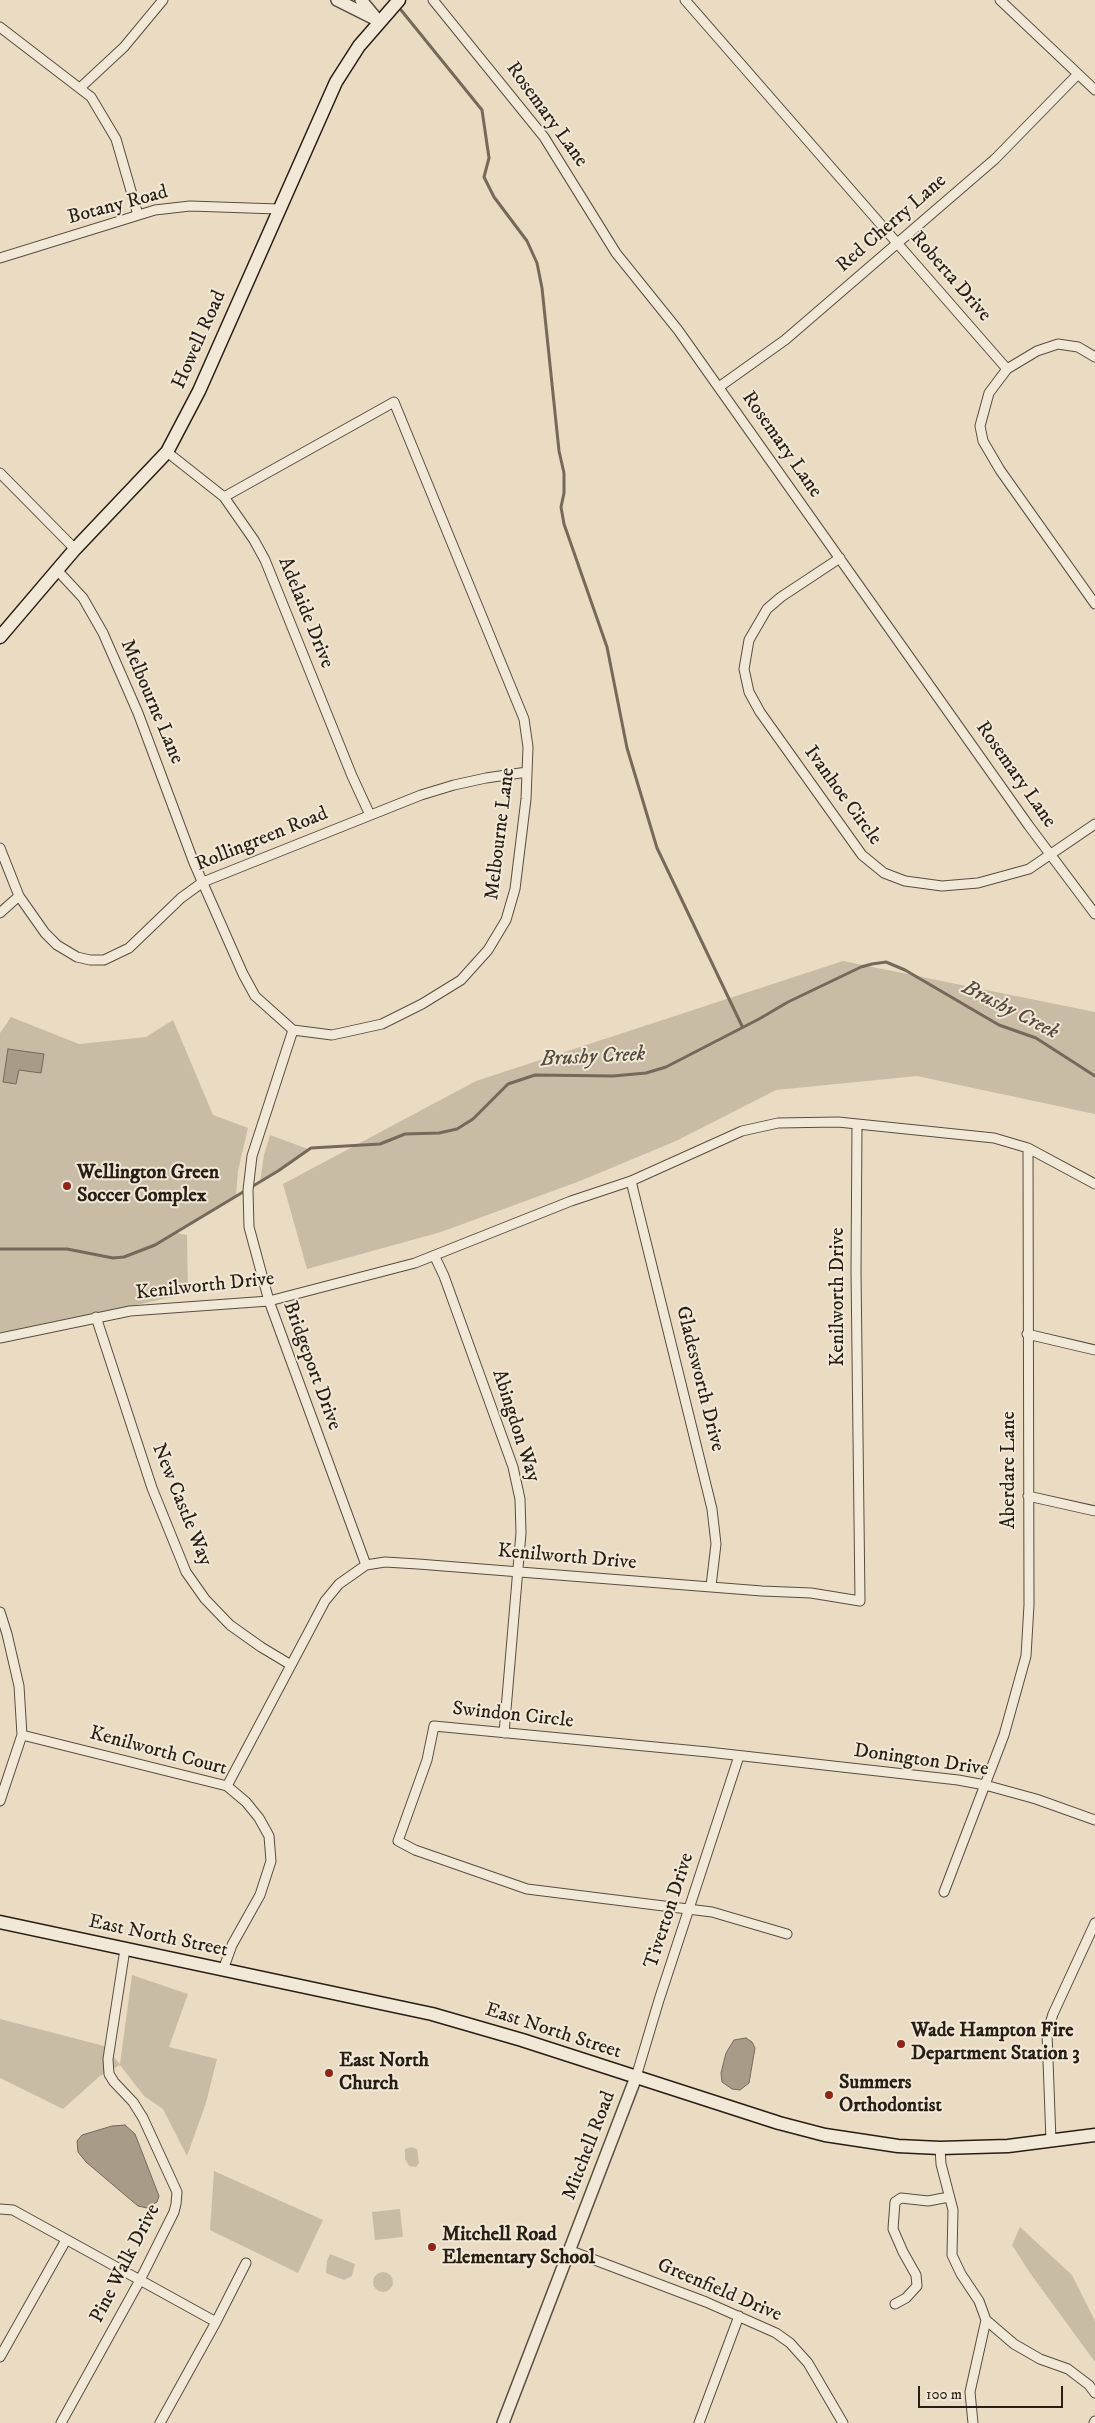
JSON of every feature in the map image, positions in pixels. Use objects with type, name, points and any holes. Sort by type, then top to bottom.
[{"type":"main road","name":"Howell Road","points":[[0,637],[75,549],[168,452],[199,391],[278,209],[336,82],[359,46],[399,0]]},
{"type":"main road","name":"East North Street","points":[[0,1922],[432,2014],[779,2123],[825,2135],[898,2146],[940,2148],[1008,2146],[1095,2135]]},
{"type":"street","points":[[81,87],[124,47],[163,0]]},
{"type":"street","points":[[337,0],[379,21]]},
{"type":"street","points":[[361,0],[379,21]]},
{"type":"street","name":"Rosemary Lane","points":[[433,0],[544,137],[616,253],[678,330],[1050,855],[1095,914]]},
{"type":"street","name":"Roberta Drive","points":[[685,0],[1007,369]]},
{"type":"street","points":[[1000,0],[1095,90]]},
{"type":"street","points":[[0,27],[92,97],[116,138],[138,215]]},
{"type":"street","name":"Red Cherry Lane","points":[[719,387],[785,340],[896,242],[995,159],[1078,74]]},
{"type":"street","name":"Botany Road","points":[[0,258],[156,210],[190,206],[278,209]]},
{"type":"street","points":[[1095,357],[1078,346],[1058,344],[1037,351],[1007,369],[989,393],[982,410],[980,426],[983,441],[1000,470],[1095,604]]},
{"type":"street","name":"Melbourne Lane","points":[[58,570],[83,598],[102,634],[138,713],[194,864],[249,986],[260,1002],[293,1030],[332,1035],[382,1024],[444,992],[475,965],[499,933],[512,904],[523,828],[528,741],[524,719],[394,402],[224,497]]},
{"type":"street","name":"Adelaide Drive","points":[[168,452],[224,497],[249,532],[264,560],[352,776],[370,815]]},
{"type":"street","points":[[0,473],[75,549]]},
{"type":"street","name":"Ivanhoe Circle","points":[[840,558],[774,603],[758,620],[746,647],[744,669],[749,692],[760,712],[862,856],[884,873],[919,884],[963,884],[1029,869],[1095,824]]},
{"type":"street","name":"Rollingreen Road","points":[[0,848],[19,896],[33,918],[57,945],[76,957],[97,960],[116,956],[129,948],[181,898],[203,882],[370,815],[454,784],[527,772]]},
{"type":"street","points":[[0,913],[19,896]]},
{"type":"street","name":"Bridgeport Drive","points":[[293,1030],[256,1140],[250,1168],[247,1206],[252,1243],[269,1300],[366,1565]]},
{"type":"street","name":"Kenilworth Drive","points":[[0,1338],[130,1311],[269,1300],[435,1257],[470,1240],[552,1208],[631,1181],[733,1135],[756,1127],[778,1123],[812,1121],[857,1124],[856,1300],[860,1601],[811,1592],[385,1562],[366,1565],[339,1584],[330,1594],[227,1786]]},
{"type":"street","points":[[857,1124],[980,1135],[1028,1148],[1095,1184]]},
{"type":"street","name":"Aberdare Lane","points":[[944,1892],[1011,1714],[1026,1656],[1029,1606],[1028,1148]]},
{"type":"street","name":"Gladesworth Drive","points":[[631,1181],[712,1509],[716,1544],[711,1586]]},
{"type":"street","name":"Abingdon Way","points":[[435,1257],[447,1285],[516,1476],[521,1514],[504,1733]]},
{"type":"street","name":"New Castle Way","points":[[96,1318],[152,1488],[186,1572],[205,1599],[230,1624],[261,1648],[291,1665]]},
{"type":"street","points":[[1027,1334],[1095,1350]]},
{"type":"street","points":[[1028,1496],[1095,1511]]},
{"type":"street","points":[[0,1612],[17,1677],[22,1735],[0,1801]]},
{"type":"street","name":"Swindon Circle","points":[[690,1909],[527,1889],[415,1850],[398,1841],[427,1760],[434,1726],[739,1756]]},
{"type":"street","name":"Kenilworth Court","points":[[22,1735],[227,1786],[246,1802],[259,1818],[268,1836],[272,1853],[268,1875],[260,1895],[232,1945],[223,1970]]},
{"type":"street","name":"Donington Drive","points":[[739,1756],[985,1785],[1036,1799],[1095,1820]]},
{"type":"street","name":"Tiverton Drive","points":[[636,2078],[739,1756]]},
{"type":"street","points":[[690,1909],[712,1912],[787,1934]]},
{"type":"street","points":[[1051,2141],[1047,2033],[1053,2014],[1095,1923]]},
{"type":"street","name":"Pine Walk Drive","points":[[61,2423],[139,2282],[174,2212],[177,2192],[143,2118],[133,2102],[109,2074],[108,2059],[125,1949]]},
{"type":"street","name":"Mitchell Road","points":[[503,2423],[636,2078]]},
{"type":"street","points":[[940,2148],[941,2164],[954,2223],[952,2255],[960,2274],[979,2301],[986,2320],[1014,2344],[1040,2358],[1068,2369],[1089,2385],[1095,2393]]},
{"type":"street","points":[[895,2304],[906,2298],[918,2286],[916,2275],[893,2229],[895,2202],[901,2198],[928,2201],[949,2197]]},
{"type":"street","points":[[0,2209],[13,2210],[139,2282],[216,2322]]},
{"type":"street","points":[[0,2357],[66,2240]]},
{"type":"street","name":"Greenfield Drive","points":[[570,2250],[764,2326],[790,2343],[808,2363],[844,2423]]},
{"type":"street","points":[[160,2423],[216,2322],[246,2263]]},
{"type":"street","points":[[699,2423],[739,2316]]},
{"type":"street","points":[[973,2423],[970,2392],[986,2320]]},
{"type":"shaded area","points":[[843,961],[1095,1012],[1095,1114],[917,1076],[776,1090],[676,1141],[580,1181],[441,1232],[307,1269],[283,1184],[476,1081]]},
{"type":"shaded area","points":[[11,1017],[79,1044],[146,1037],[173,1020],[213,1115],[248,1128],[238,1171],[236,1195],[176,1233],[187,1235],[188,1293],[0,1337],[0,1033]]},
{"type":"shaded area","points":[[8,1049],[44,1054],[41,1073],[19,1070],[16,1084],[3,1082]]},
{"type":"shaded area","points":[[270,1135],[308,1149],[260,1182],[264,1155]]},
{"type":"shaded area","points":[[132,1975],[188,1994],[169,2047],[217,2059],[206,2103],[187,2156],[163,2109],[144,2096],[120,2065],[100,2076],[63,2109],[0,2078],[0,2019],[104,2046],[120,2064]]},
{"type":"shaded area","points":[[746,2038],[752,2042],[755,2048],[749,2083],[740,2090],[732,2089],[722,2082],[721,2073],[726,2053],[734,2040]]},
{"type":"shaded area","points":[[125,2125],[135,2134],[159,2196],[157,2202],[147,2208],[138,2206],[86,2162],[78,2152],[77,2141],[82,2135],[112,2126]]},
{"type":"shaded area","points":[[411,2147],[417,2149],[419,2163],[416,2167],[409,2166],[405,2159],[405,2149]]},
{"type":"shaded area","points":[[214,2171],[323,2220],[298,2273],[210,2230]]},
{"type":"shaded area","points":[[400,2209],[403,2237],[375,2240],[372,2212]]},
{"type":"shaded area","points":[[1020,2227],[1072,2275],[1095,2321],[1095,2362],[1030,2273],[1012,2245]]},
{"type":"shaded area","points":[[330,2254],[355,2264],[352,2276],[344,2280],[326,2273]]},
{"type":"shaded area","points":[[383,2272],[390,2275],[393,2282],[390,2289],[383,2292],[376,2289],[373,2282],[376,2275]]},
{"type":"waterway","points":[[401,10],[482,110],[489,158],[484,177],[494,197],[527,241],[537,263],[542,288],[559,451],[564,473],[564,493],[561,507],[564,524],[607,647],[627,748],[657,848],[742,1026]]},
{"type":"waterway","name":"Brushy Creek","points":[[0,1249],[67,1249],[113,1258],[124,1257],[155,1245],[278,1171],[311,1148],[380,1144],[405,1134],[439,1133],[457,1129],[473,1119],[508,1084],[535,1075],[613,1076],[646,1073],[666,1067],[788,1002],[861,967],[872,964],[886,962],[905,970],[999,1025],[1036,1038],[1095,1076]]},
{"type":"place","name":"Wellington Green Soccer Complex","points":[[67,1186]]},
{"type":"place","name":"Wade Hampton Fire Department Station 3","points":[[901,2044]]},
{"type":"place","name":"East North Church","points":[[329,2073]]},
{"type":"place","name":"Summers Orthodontist","points":[[829,2095]]},
{"type":"place","name":"Mitchell Road Elementary School","points":[[432,2247]]}]
